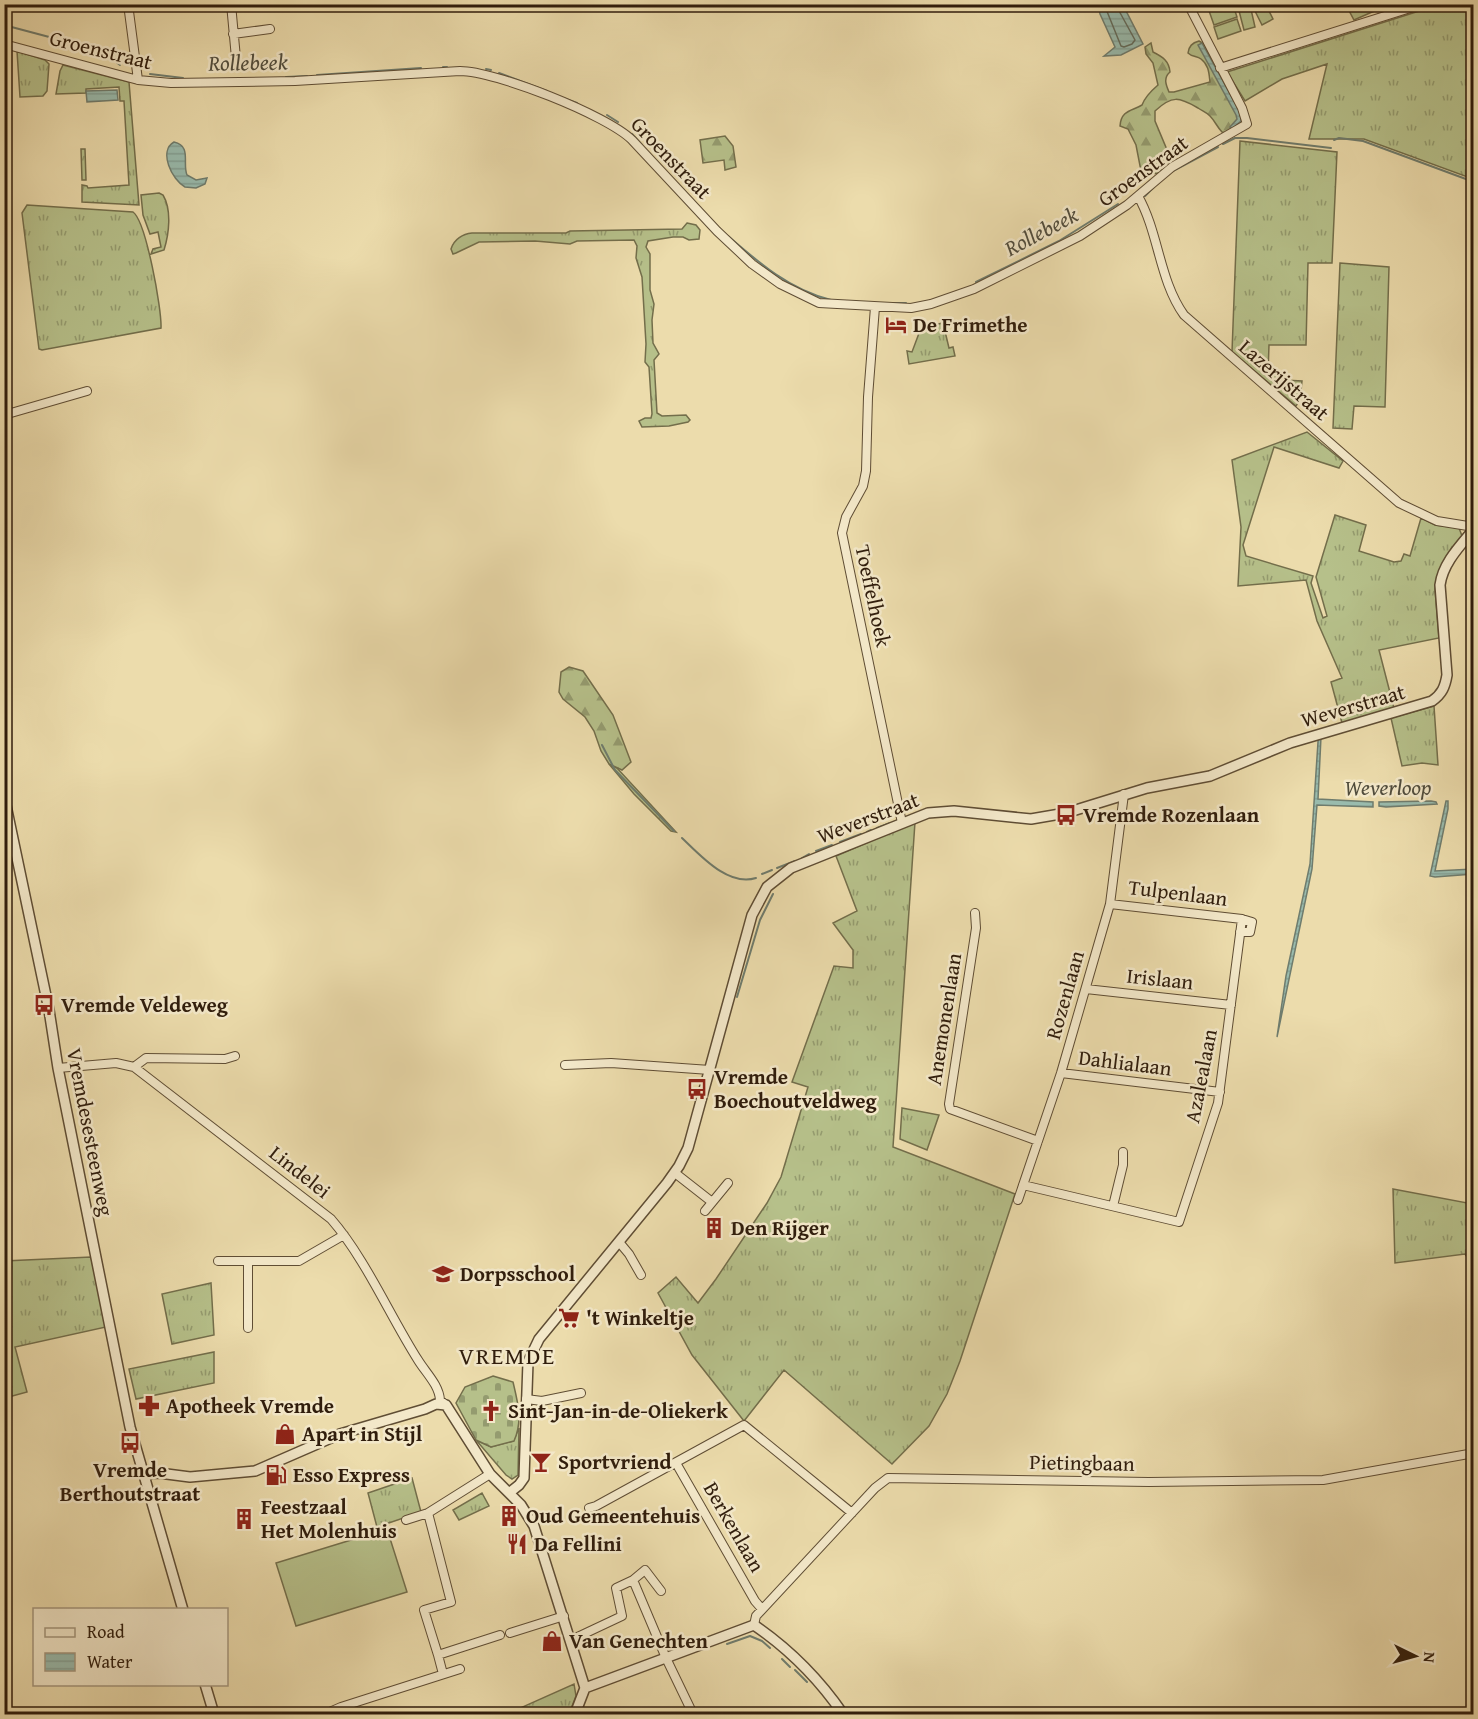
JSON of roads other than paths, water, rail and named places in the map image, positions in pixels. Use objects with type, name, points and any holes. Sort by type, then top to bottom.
[{"type":"street","points":[[128,4],[138,80]]},
{"type":"street","points":[[231,4],[236,58]]},
{"type":"street","points":[[1188,4],[1220,68],[1423,4]]},
{"type":"street","points":[[233,34],[270,29]]},
{"type":"street","name":"Groenstraat","points":[[4,44],[138,80],[171,83],[226,84],[460,71],[486,74],[599,117],[618,128],[717,231],[752,264],[780,284],[819,303],[911,308],[974,289],[1080,236],[1138,196],[1172,167],[1247,124],[1242,108],[1220,68]]},
{"type":"street","name":"Lazerijstraat","points":[[1138,196],[1151,226],[1173,297],[1184,315],[1399,503],[1437,521],[1473,528]]},
{"type":"street","name":"Toeffelhoek","points":[[875,307],[868,398],[866,471],[863,486],[846,517],[842,532],[902,823]]},
{"type":"street","points":[[4,415],[87,391]]},
{"type":"street","name":"Weverstraat","points":[[526,1400],[528,1362],[538,1339],[675,1173],[688,1148],[752,915],[768,887],[791,868],[928,813],[942,811],[1031,819],[1066,813],[1124,794],[1210,776],[1290,743],[1425,704],[1439,696],[1445,688],[1447,675],[1440,585],[1442,574],[1473,528]]},
{"type":"street","name":"Rozenlaan","points":[[1018,1200],[1061,1073],[1110,904],[1124,794]]},
{"type":"street","name":"Vremdesesteenweg","points":[[4,796],[49,1010],[58,1068],[130,1427],[182,1608]]},
{"type":"street","name":"Tulpenlaan","points":[[1110,904],[1242,919]]},
{"type":"street","name":"Anemonenlaan","points":[[975,913],[976,928],[949,1104],[953,1111],[1038,1141]]},
{"type":"street","name":"Azalealaan","points":[[1113,1206],[1179,1222],[1218,1103],[1240,932],[1250,932],[1252,922],[1242,919]]},
{"type":"street","name":"Irislaan","points":[[1086,989],[1231,1005]]},
{"type":"street","points":[[58,1068],[116,1063],[134,1067],[146,1058],[225,1059],[235,1056]]},
{"type":"street","points":[[565,1065],[611,1063],[710,1070]]},
{"type":"street","name":"Lindelei","points":[[134,1067],[331,1219],[344,1235],[418,1361],[440,1392],[440,1400],[446,1405]]},
{"type":"street","name":"Dahlialaan","points":[[1061,1073],[1220,1092]]},
{"type":"street","points":[[1023,1185],[1113,1206],[1123,1165],[1123,1152]]},
{"type":"street","points":[[675,1173],[712,1202]]},
{"type":"street","points":[[705,1211],[728,1183]]},
{"type":"street","points":[[218,1261],[299,1261],[344,1235]]},
{"type":"street","points":[[619,1242],[641,1275]]},
{"type":"street","points":[[248,1261],[248,1328]]},
{"type":"street","points":[[509,1493],[524,1478],[526,1400],[542,1401],[581,1393]]},
{"type":"street","points":[[142,1474],[159,1473],[190,1477],[252,1471],[340,1434],[436,1404],[446,1405],[490,1474],[521,1504],[534,1526],[585,1688],[575,1714]]},
{"type":"street","points":[[589,1508],[744,1425],[852,1513]]},
{"type":"street","name":"Pietingbaan","points":[[754,1625],[756,1616],[762,1609],[875,1488],[888,1478],[1149,1482],[1323,1480],[1473,1453]]},
{"type":"street","name":"Berkenlaan","points":[[676,1462],[755,1601],[762,1609]]},
{"type":"street","points":[[406,1520],[428,1513],[490,1474]]},
{"type":"street","points":[[428,1513],[451,1602],[424,1610],[443,1674]]},
{"type":"street","points":[[571,1640],[622,1616],[616,1588],[633,1580],[645,1570],[661,1591]]},
{"type":"street","points":[[633,1580],[693,1714]]},
{"type":"street","points":[[510,1632],[564,1616]]},
{"type":"street","points":[[585,1688],[754,1625],[782,1647],[819,1682],[843,1714]]},
{"type":"street","points":[[438,1655],[500,1635]]},
{"type":"street","points":[[325,1714],[460,1670]]},
{"type":"street","points":[[206,1686],[214,1714]]},
{"type":"water","points":[[1098,4],[1123,5],[1143,44],[1121,55],[1104,56],[1115,47],[1100,14]]},
{"type":"water","points":[[1202,43],[1240,112],[1241,121],[1231,130],[1230,127],[1237,119],[1236,115],[1198,45]]},
{"type":"water","points":[[117,90],[118,100],[87,102],[86,91]]},
{"type":"water","points":[[174,142],[180,144],[185,151],[187,175],[196,180],[207,178],[205,184],[196,188],[185,187],[176,178],[167,158],[169,146]]},
{"type":"water","points":[[1321,737],[1318,799],[1373,802],[1373,807],[1317,805],[1312,869],[1277,1037],[1286,976],[1310,864],[1318,738]]},
{"type":"water","points":[[1431,801],[1437,804],[1379,806],[1379,802]]},
{"type":"water","points":[[1446,801],[1448,801],[1448,809],[1435,871],[1473,869],[1473,874],[1430,876]]},
{"type":"waterway","name":"Rollebeek","points":[[4,25],[102,51],[120,65]]},
{"type":"waterway","name":"Rollebeek","points":[[317,75],[421,68]]},
{"type":"waterway","name":"Rollebeek","points":[[486,69],[491,70]]},
{"type":"waterway","name":"Rollebeek","points":[[499,73],[547,91]]},
{"type":"waterway","name":"Rollebeek","points":[[150,74],[183,78]]},
{"type":"waterway","name":"Rollebeek","points":[[286,77],[307,76]]},
{"type":"waterway","name":"Rollebeek","points":[[563,98],[577,103]]},
{"type":"waterway","name":"Rollebeek","points":[[607,115],[618,122]]},
{"type":"waterway","name":"Rollebeek","points":[[632,134],[642,145]]},
{"type":"waterway","name":"Rollebeek","points":[[1223,144],[1235,138],[1247,138],[1331,148]]},
{"type":"waterway","name":"Rollebeek","points":[[1334,140],[1339,138],[1363,141],[1474,182]]},
{"type":"waterway","name":"Rollebeek","points":[[1171,172],[1218,147]]},
{"type":"waterway","name":"Rollebeek","points":[[1145,196],[1154,187]]},
{"type":"waterway","name":"Rollebeek","points":[[976,282],[1059,241],[1118,204]]},
{"type":"waterway","name":"Rollebeek","points":[[728,236],[776,274],[802,290],[831,300]]},
{"type":"waterway","name":"Rollebeek","points":[[891,303],[906,303]]},
{"type":"waterway","name":"Weverloop","points":[[602,745],[615,770],[674,831]]},
{"type":"waterway","name":"Weverloop","points":[[877,828],[890,823]]},
{"type":"waterway","name":"Weverloop","points":[[867,832],[871,830]]},
{"type":"waterway","name":"Weverloop","points":[[840,842],[861,834]]},
{"type":"waterway","name":"Weverloop","points":[[682,838],[715,868],[725,874],[746,880],[756,878]]},
{"type":"waterway","name":"Weverloop","points":[[816,851],[832,845]]},
{"type":"waterway","name":"Weverloop","points":[[802,858],[809,854]]},
{"type":"waterway","name":"Weverloop","points":[[777,868],[795,861]]},
{"type":"waterway","name":"Weverloop","points":[[762,874],[772,870]]},
{"type":"waterway","points":[[737,997],[760,920],[773,894]]},
{"type":"waterway","points":[[727,1644],[750,1636],[762,1641],[770,1648]]},
{"type":"waterway","points":[[782,1659],[790,1667]]},
{"type":"waterway","points":[[795,1670],[807,1682]]},
{"type":"place","name":"De Frimethe","points":[[896,325]]},
{"type":"place","name":"Vremde Rozenlaan","points":[[1066,815]]},
{"type":"place","name":"Vremde Veldeweg","points":[[44,1005]]},
{"type":"place","name":"Vremde Boechoutveldweg","points":[[697,1089]]},
{"type":"place","name":"Den Rijger","points":[[714,1228]]},
{"type":"place","name":"Dorpsschool","points":[[443,1274]]},
{"type":"place","name":"'t Winkeltje","points":[[569,1318]]},
{"type":"place","name":"Apotheek Vremde","points":[[149,1406]]},
{"type":"place","name":"Sint-Jan-in-de-Oliekerk","points":[[491,1411]]},
{"type":"place","name":"Apart in Stijl","points":[[285,1434]]},
{"type":"place","name":"Vremde Berthoutstraat","points":[[130,1443]]},
{"type":"place","name":"Sportvriend","points":[[541,1462]]},
{"type":"place","name":"Esso Express","points":[[276,1475]]},
{"type":"place","name":"Oud Gemeentehuis","points":[[509,1516]]},
{"type":"place","name":"Feestzaal Het Molenhuis","points":[[244,1519]]},
{"type":"place","name":"Da Fellini","points":[[517,1544]]},
{"type":"place","name":"Van Genechten","points":[[552,1641]]},
{"type":"district","name":"VREMDE","points":[[507,1356]]}]
